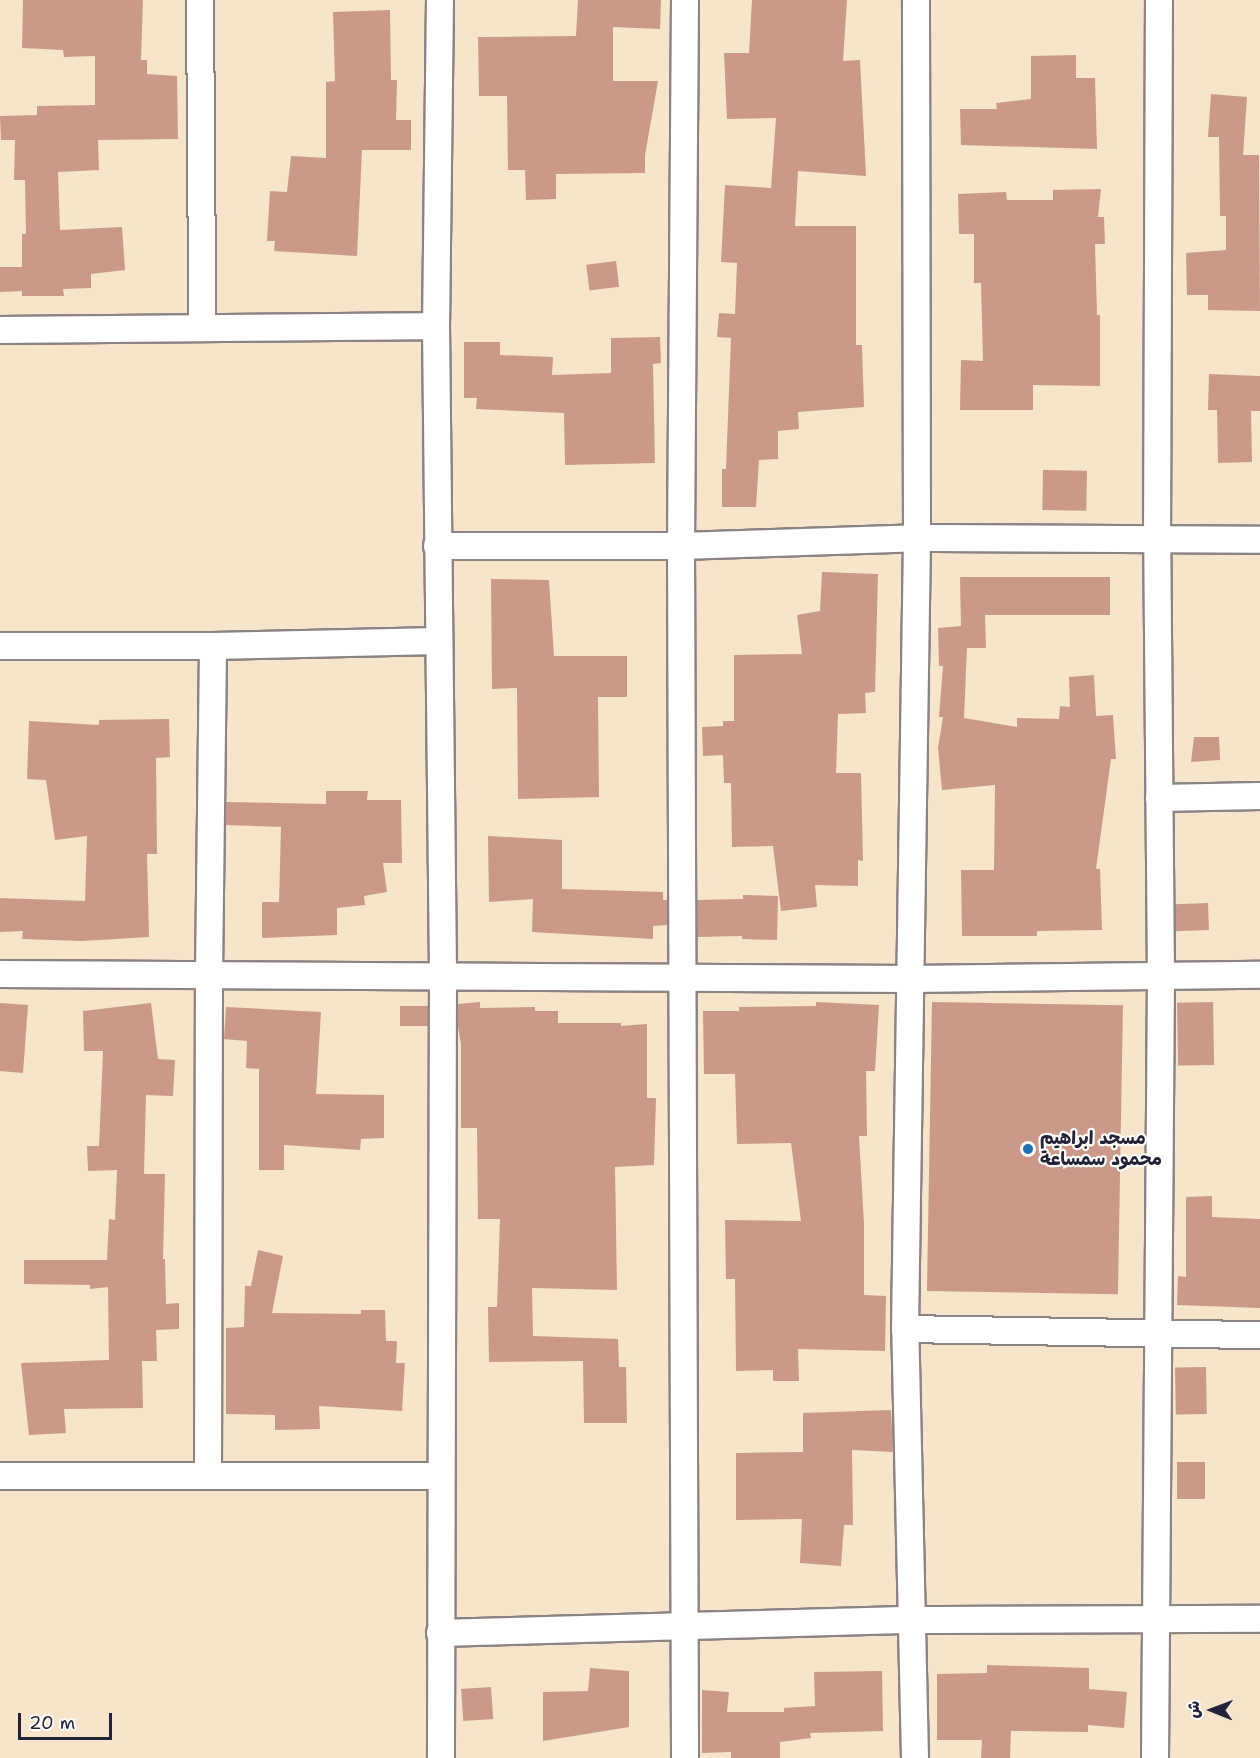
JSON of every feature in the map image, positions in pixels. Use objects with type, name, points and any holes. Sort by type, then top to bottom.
[{"type":"street","points":[[200,0],[202,326]]},
{"type":"street","points":[[440,0],[436,326],[443,977],[441,1758]]},
{"type":"street","points":[[685,0],[681,546],[685,1758]]},
{"type":"street","points":[[915,1758],[904,1329],[917,538],[916,0]]},
{"type":"street","points":[[1155,1758],[1161,976],[1157,540],[1159,0]]},
{"type":"street","points":[[0,330],[202,326],[436,326]]},
{"type":"street","points":[[437,546],[681,546],[917,538],[1260,540]]},
{"type":"street","points":[[0,646],[213,646],[438,641]]},
{"type":"street","points":[[208,1476],[209,975],[213,646]]},
{"type":"street","points":[[1159,798],[1260,796]]},
{"type":"street","points":[[0,974],[911,979],[1260,975]]},
{"type":"street","points":[[904,1329],[1260,1335]]},
{"type":"street","points":[[0,1476],[441,1476]]},
{"type":"street","points":[[440,1633],[912,1620],[1260,1619]]},
{"type":"building","points":[[23,0],[143,0],[141,60],[147,60],[147,74],[177,76],[178,139],[98,140],[99,170],[58,172],[60,230],[122,227],[125,270],[91,274],[91,288],[63,289],[64,296],[22,296],[22,291],[0,292],[0,267],[22,267],[22,234],[26,234],[25,180],[14,180],[15,140],[1,140],[0,116],[37,115],[37,106],[95,105],[95,56],[64,57],[63,50],[22,48]]},
{"type":"building","points":[[578,0],[661,0],[660,29],[613,27],[613,81],[658,81],[645,155],[645,173],[556,174],[556,199],[526,200],[525,170],[508,170],[507,96],[479,96],[478,37],[576,36]]},
{"type":"building","points":[[752,0],[847,0],[843,61],[860,60],[866,176],[798,171],[795,226],[856,226],[856,345],[862,345],[864,407],[798,412],[799,429],[778,431],[778,459],[759,460],[756,507],[722,507],[722,469],[726,469],[731,338],[717,337],[719,313],[735,314],[737,263],[721,262],[725,185],[771,188],[776,118],[727,119],[724,53],[749,53]]},
{"type":"building","points":[[390,10],[391,80],[397,80],[396,120],[411,120],[411,150],[362,150],[357,256],[274,251],[275,241],[267,241],[270,191],[287,192],[291,156],[326,158],[326,82],[335,81],[333,12]]},
{"type":"building","points":[[1076,55],[1076,78],[1095,78],[1097,149],[961,145],[960,109],[997,109],[996,103],[1031,99],[1031,56]]},
{"type":"building","points":[[1211,94],[1247,97],[1243,155],[1259,155],[1260,311],[1208,310],[1208,295],[1187,295],[1186,253],[1226,250],[1226,216],[1220,216],[1219,137],[1208,137]]},
{"type":"building","points":[[1101,189],[1098,217],[1104,217],[1105,244],[1095,244],[1097,315],[1100,315],[1100,386],[1033,385],[1033,410],[960,410],[961,360],[983,361],[981,283],[974,283],[974,234],[959,234],[958,194],[1006,192],[1007,200],[1053,200],[1053,190]]},
{"type":"building","points":[[616,261],[619,287],[589,290],[586,265]]},
{"type":"building","points":[[660,337],[661,363],[653,364],[655,463],[565,465],[564,413],[476,409],[477,398],[464,398],[464,342],[500,342],[500,355],[553,357],[552,375],[611,373],[611,338]]},
{"type":"building","points":[[1209,374],[1260,376],[1260,411],[1251,411],[1252,462],[1218,463],[1217,410],[1208,410]]},
{"type":"building","points":[[1043,470],[1087,471],[1086,511],[1042,510]]},
{"type":"building","points":[[822,572],[878,574],[875,692],[865,693],[866,713],[838,714],[836,773],[861,773],[863,861],[858,860],[858,886],[815,885],[817,907],[781,911],[773,846],[732,847],[731,783],[724,783],[723,755],[703,756],[702,727],[723,726],[723,721],[734,721],[734,655],[802,654],[797,615],[820,611]]},
{"type":"building","points":[[960,577],[1110,577],[1110,615],[985,615],[986,648],[967,648],[964,718],[1017,727],[1017,718],[1059,719],[1060,706],[1070,707],[1069,677],[1094,675],[1096,716],[1113,715],[1116,759],[1111,759],[1096,869],[1100,869],[1102,930],[1037,931],[1037,936],[962,936],[961,870],[994,870],[995,785],[942,790],[938,748],[943,717],[939,717],[943,666],[939,666],[938,628],[961,626]]},
{"type":"building","points":[[491,579],[549,580],[554,656],[627,656],[627,697],[598,697],[599,797],[518,799],[517,688],[492,689]]},
{"type":"building","points":[[169,719],[170,757],[156,758],[157,854],[147,854],[149,937],[82,941],[22,939],[23,931],[0,932],[0,898],[85,901],[87,836],[55,840],[46,780],[27,779],[29,721],[99,725],[99,720]]},
{"type":"building","points":[[1194,737],[1219,737],[1220,760],[1191,762]]},
{"type":"building","points":[[326,791],[368,791],[367,800],[401,800],[402,863],[383,863],[387,892],[364,896],[365,905],[337,908],[337,935],[262,938],[262,902],[279,902],[281,827],[226,825],[226,802],[326,804]]},
{"type":"building","points":[[488,836],[562,840],[562,889],[663,892],[663,900],[667,900],[667,925],[653,926],[653,939],[532,932],[533,899],[489,902]]},
{"type":"building","points":[[743,895],[778,896],[777,940],[742,939],[742,936],[697,937],[697,900],[743,899]]},
{"type":"building","points":[[1208,903],[1209,930],[1176,931],[1175,904]]},
{"type":"building","points":[[480,1002],[480,1008],[535,1007],[535,1011],[558,1011],[558,1023],[621,1023],[621,1026],[647,1024],[647,1098],[656,1098],[654,1165],[615,1167],[617,1290],[532,1288],[533,1336],[618,1339],[619,1367],[626,1367],[627,1423],[584,1423],[583,1361],[489,1362],[488,1307],[497,1307],[500,1219],[478,1219],[477,1128],[461,1128],[461,1044],[458,1027],[458,1004]]},
{"type":"building","points":[[816,1002],[879,1005],[875,1071],[866,1071],[867,1136],[859,1136],[864,1224],[864,1295],[886,1296],[885,1351],[798,1349],[799,1381],[773,1381],[773,1370],[736,1371],[735,1279],[726,1279],[725,1220],[801,1221],[791,1143],[737,1144],[735,1074],[704,1074],[703,1011],[739,1011],[739,1007],[816,1006]]},
{"type":"building","name":"مسجد ابراهيم محمود سمساعة","points":[[932,1002],[1123,1005],[1118,1294],[927,1291]]},
{"type":"building","points":[[1213,1002],[1214,1065],[1178,1066],[1177,1003]]},
{"type":"building","points":[[0,1003],[28,1005],[23,1073],[0,1071]]},
{"type":"building","points":[[151,1003],[158,1059],[175,1060],[173,1096],[146,1095],[144,1174],[165,1174],[163,1259],[165,1259],[166,1304],[179,1303],[179,1329],[156,1330],[157,1361],[142,1361],[143,1408],[64,1409],[66,1433],[29,1435],[21,1363],[109,1360],[108,1287],[90,1289],[90,1285],[24,1284],[24,1260],[107,1260],[109,1219],[115,1220],[117,1170],[88,1171],[87,1146],[99,1146],[103,1051],[84,1051],[83,1011]]},
{"type":"building","points":[[400,1006],[428,1006],[428,1026],[400,1026]]},
{"type":"building","points":[[226,1007],[321,1012],[316,1094],[384,1095],[384,1138],[361,1139],[360,1150],[284,1145],[284,1170],[259,1170],[259,1069],[246,1068],[247,1041],[224,1039]]},
{"type":"building","points":[[1212,1196],[1212,1217],[1260,1219],[1260,1308],[1177,1305],[1178,1276],[1186,1277],[1186,1197]]},
{"type":"building","points":[[258,1250],[283,1256],[272,1313],[361,1314],[361,1310],[385,1310],[386,1341],[397,1341],[396,1363],[405,1363],[402,1411],[319,1406],[320,1429],[275,1430],[275,1415],[226,1414],[226,1328],[244,1327],[245,1286],[251,1286]]},
{"type":"building","points":[[1206,1367],[1207,1414],[1176,1415],[1175,1368]]},
{"type":"building","points":[[891,1410],[893,1452],[852,1450],[853,1525],[844,1525],[841,1566],[800,1563],[802,1519],[736,1520],[736,1453],[803,1452],[803,1413]]},
{"type":"building","points":[[1177,1462],[1205,1462],[1205,1499],[1177,1499]]},
{"type":"building","points":[[987,1665],[1089,1668],[1089,1689],[1127,1692],[1124,1728],[1088,1725],[1088,1732],[1011,1731],[1010,1758],[981,1758],[982,1740],[937,1740],[937,1674],[987,1673]]},
{"type":"building","points":[[590,1668],[629,1671],[629,1727],[543,1741],[543,1692],[588,1691]]},
{"type":"building","points":[[882,1671],[883,1731],[810,1733],[811,1738],[780,1742],[780,1758],[731,1758],[731,1752],[702,1753],[702,1690],[729,1692],[727,1712],[784,1712],[784,1708],[815,1706],[814,1672]]},
{"type":"building","points":[[491,1687],[493,1719],[463,1721],[461,1689]]},
{"type":"place","name":"مسجد ابراهيم محمود سمساعة","points":[[1028,1149]]}]
